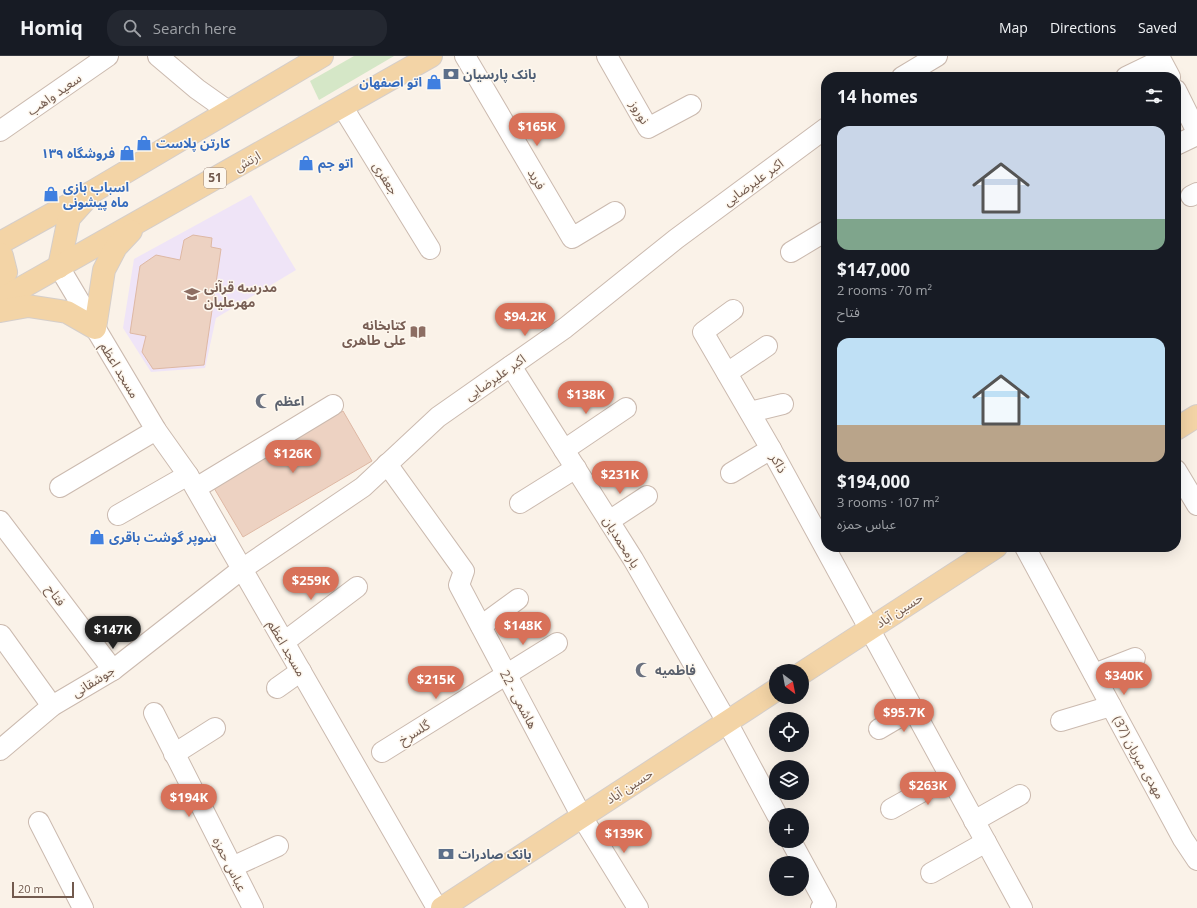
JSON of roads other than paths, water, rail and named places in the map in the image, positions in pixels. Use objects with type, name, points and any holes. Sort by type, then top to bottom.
[{"type":"main road","points":[[0,243],[92,192],[322,56]]},
{"type":"main road","name":"ارتش","points":[[0,300],[431,56]]},
{"type":"main road","points":[[59,267],[69,218],[92,192]]},
{"type":"main road","points":[[0,311],[28,306],[67,312],[95,328],[104,270],[116,247],[142,220]]},
{"type":"main road","points":[[0,254],[2,256],[6,272],[0,276]]},
{"type":"main road","points":[[1181,426],[1197,416]]},
{"type":"main road","name":"حسین آباد","points":[[809,668],[988,552]]},
{"type":"main road","name":"حسین آباد","points":[[442,908],[769,695]]},
{"type":"street","name":"سعید واهب","points":[[0,131],[108,56]]},
{"type":"street","points":[[158,56],[197,89],[228,111]]},
{"type":"street","name":"فرید","points":[[465,56],[572,238],[615,212]]},
{"type":"street","name":"نوروز","points":[[607,56],[648,128],[691,105]]},
{"type":"street","points":[[910,72],[937,56]]},
{"type":"street","points":[[1136,72],[1161,60],[1167,72]]},
{"type":"street","points":[[1181,100],[1197,133],[1181,142]]},
{"type":"street","name":"جعفری","points":[[342,106],[430,249]]},
{"type":"street","name":"اکبر علیرضایی","points":[[242,569],[362,487],[438,417],[566,328],[676,239],[821,132]]},
{"type":"street","points":[[791,252],[821,234]]},
{"type":"street","name":"مسجد اعظم","points":[[59,267],[156,430],[192,482],[437,908]]},
{"type":"street","name":"ذاکر","points":[[733,310],[703,332],[771,449],[821,540]]},
{"type":"street","points":[[727,373],[767,346]]},
{"type":"street","name":"یارمحمدیان","points":[[511,366],[633,558],[727,722],[774,808]]},
{"type":"street","points":[[750,412],[784,404]]},
{"type":"street","points":[[118,515],[192,482],[334,406]]},
{"type":"street","points":[[564,450],[626,408]]},
{"type":"street","points":[[60,488],[156,430]]},
{"type":"street","points":[[731,473],[771,449]]},
{"type":"street","name":"هاشمی - 22","points":[[387,464],[464,571],[459,585],[582,816],[638,908]]},
{"type":"street","points":[[520,503],[576,468]]},
{"type":"street","points":[[1181,478],[1197,504]]},
{"type":"street","points":[[609,521],[647,496]]},
{"type":"street","name":"فتاح","points":[[0,521],[112,670]]},
{"type":"street","name":"ذاکر","points":[[828,552],[1022,908]]},
{"type":"street","name":"مهدی میریان (37)","points":[[1028,552],[1183,839],[1197,860]]},
{"type":"street","name":"جوشقانی","points":[[0,750],[52,706],[112,670],[242,569]]},
{"type":"street","points":[[284,642],[356,587]]},
{"type":"street","points":[[481,626],[518,599]]},
{"type":"street","points":[[1,636],[52,706]]},
{"type":"street","name":"گلسرخ","points":[[382,752],[557,643]]},
{"type":"street","points":[[1094,674],[1135,658]]},
{"type":"street","points":[[276,688],[301,671]]},
{"type":"street","points":[[1061,721],[1111,706]]},
{"type":"street","points":[[879,729],[913,709]]},
{"type":"street","name":"عباس حمزه","points":[[154,713],[253,908]]},
{"type":"street","points":[[174,754],[215,728]]},
{"type":"street","points":[[891,809],[950,776]]},
{"type":"street","points":[[974,821],[1020,795]]},
{"type":"street","points":[[40,822],[79,907]]},
{"type":"street","points":[[932,873],[986,842]]},
{"type":"street","points":[[232,867],[278,846]]},
{"type":"street","points":[[796,848],[826,905],[821,908]]},
{"type":"place","name":"بانک پارسیان","points":[[451,74]]},
{"type":"place","name":"اتو اصفهان","points":[[434,82]]},
{"type":"place","name":"کارتن پلاست","points":[[144,143]]},
{"type":"place","name":"فروشگاه ۱۳۹","points":[[127,153]]},
{"type":"place","name":"اتو جم","points":[[306,163]]},
{"type":"place","name":"اسباب بازی ماه پیشونی","points":[[51,194]]},
{"type":"place","name":"مدرسه قرآنی مهرعلیان","points":[[192,294]]},
{"type":"place","name":"کتابخانه علی طاهری","points":[[418,332]]},
{"type":"place","name":"اعظم","points":[[263,401]]},
{"type":"place","name":"سوپر گوشت باقری","points":[[97,537]]},
{"type":"place","name":"فاطمیه","points":[[643,670]]},
{"type":"place","name":"بانک صادرات","points":[[446,854]]}]
